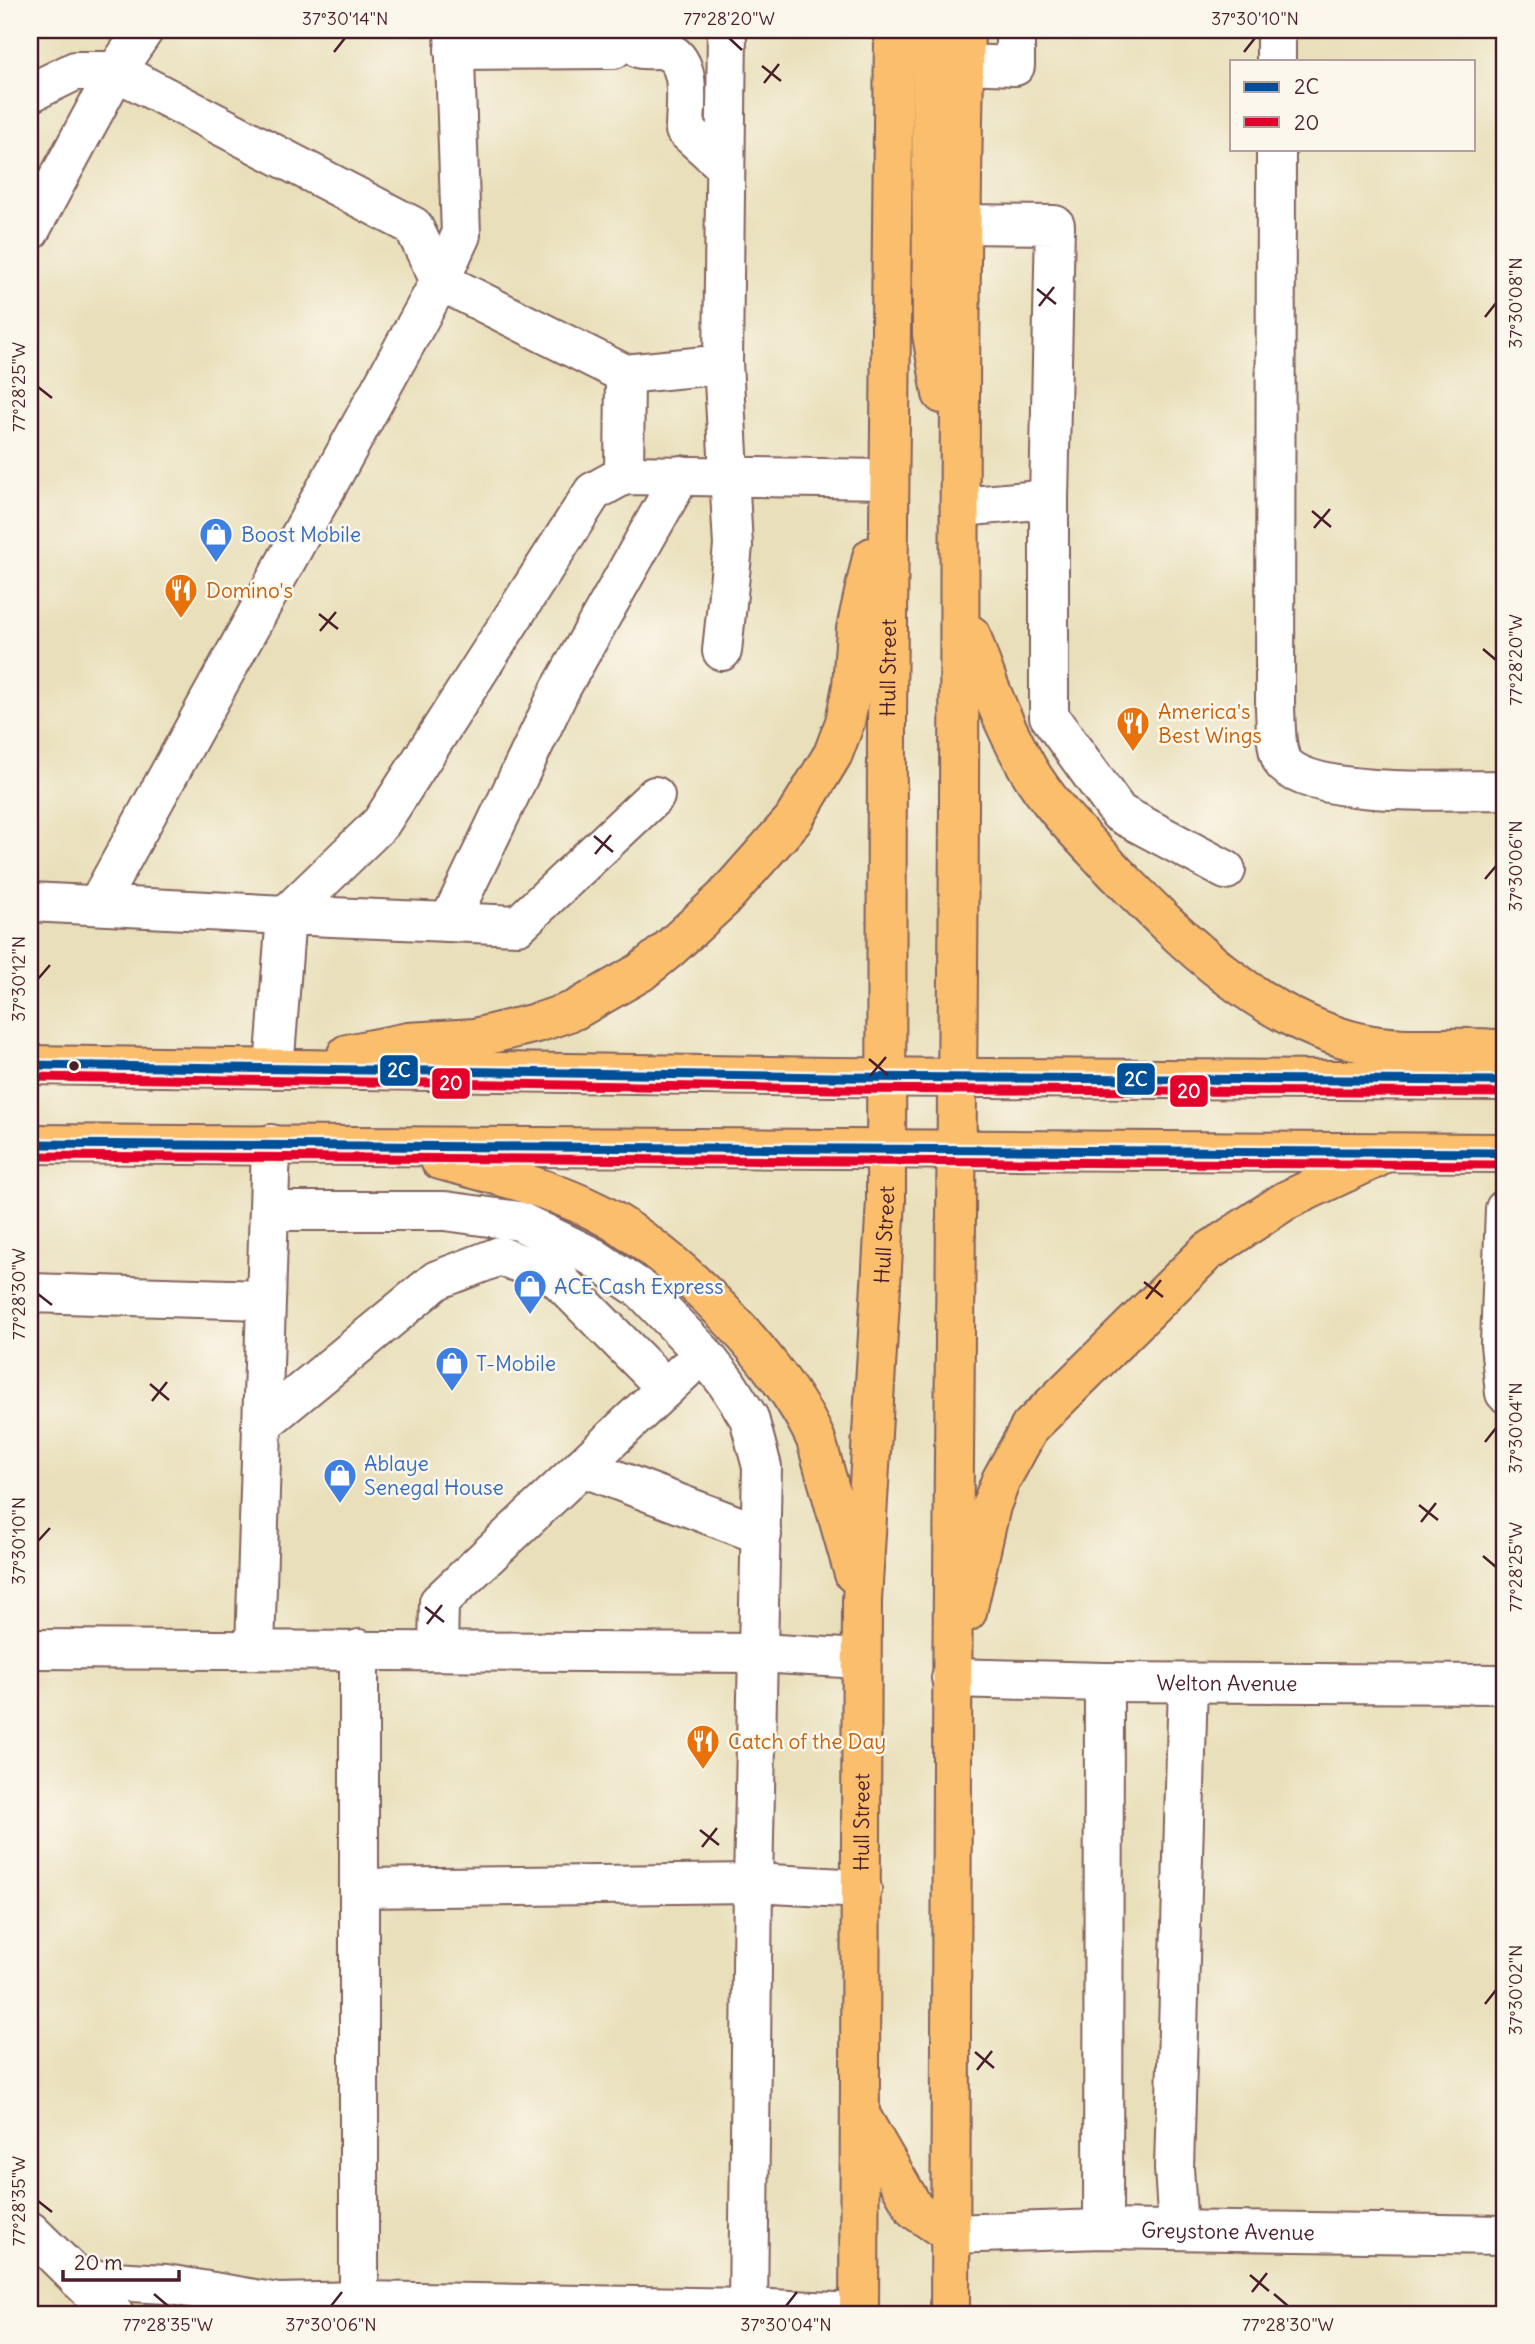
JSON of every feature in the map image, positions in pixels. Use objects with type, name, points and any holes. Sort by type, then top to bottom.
[{"type":"main road","name":"Hull Street","points":[[859,2314],[862,1600],[886,1201],[894,30]]},
{"type":"main road","points":[[922,30],[931,55],[932,334],[961,507]]},
{"type":"main road","points":[[950,2314],[951,1678],[961,605],[960,224],[965,47]]},
{"type":"main road","points":[[274,1069],[408,1042],[475,1038],[540,1023],[575,1010],[641,972],[723,899],[793,820],[833,754],[845,722],[852,686],[856,629],[889,479]]},
{"type":"main road","points":[[961,605],[993,699],[1028,769],[1073,827],[1146,904],[1215,967],[1280,1011],[1323,1031],[1360,1042],[1391,1048],[1505,1050]]},
{"type":"main road","points":[[30,1065],[1505,1081]]},
{"type":"main road","points":[[30,1144],[1505,1153]]},
{"type":"main road","points":[[383,1146],[525,1182],[595,1211],[612,1220],[664,1258],[734,1324],[776,1373],[810,1425],[862,1600]]},
{"type":"main road","points":[[951,1678],[991,1506],[1001,1480],[1030,1427],[1206,1253],[1285,1201],[1389,1153]]},
{"type":"main road","points":[[861,2116],[915,2210],[950,2234]]},
{"type":"street","points":[[30,231],[116,72],[144,30]]},
{"type":"street","points":[[722,651],[733,546],[723,362],[727,30]]},
{"type":"street","points":[[965,47],[1015,66],[1015,30]]},
{"type":"street","points":[[1276,30],[1276,60]]},
{"type":"street","points":[[97,905],[440,281],[461,235],[454,40],[663,50],[677,57],[684,71],[685,130],[725,166]]},
{"type":"street","points":[[30,93],[75,71],[116,72],[413,226],[440,281],[625,374],[723,362]]},
{"type":"street","points":[[1276,150],[1275,708],[1277,742],[1283,764],[1303,778],[1326,784],[1372,789],[1505,790]]},
{"type":"street","points":[[960,224],[1055,225],[1049,499],[1049,716],[1119,813],[1226,870]]},
{"type":"street","points":[[624,475],[625,374]]},
{"type":"street","points":[[274,1069],[286,915],[381,823],[593,492],[624,475],[889,479]]},
{"type":"street","points":[[449,922],[560,690],[681,475]]},
{"type":"street","points":[[961,507],[1049,499]]},
{"type":"street","points":[[30,902],[518,925],[655,796]]},
{"type":"street","points":[[255,1649],[271,1144]]},
{"type":"street","points":[[1505,1209],[1500,1344],[1505,1393]]},
{"type":"street","points":[[269,1211],[445,1212],[519,1221],[593,1257],[642,1290],[703,1353],[749,1418],[762,1467],[762,1535],[752,1883],[748,2308]]},
{"type":"street","points":[[261,1425],[437,1280],[500,1256],[555,1276],[666,1388]]},
{"type":"street","points":[[30,1293],[265,1300]]},
{"type":"street","points":[[438,1650],[439,1602],[734,1324]]},
{"type":"street","points":[[582,1467],[762,1535]]},
{"type":"street","points":[[30,1649],[759,1653],[862,1659]]},
{"type":"street","points":[[359,1649],[360,2308]]},
{"type":"street","name":"Welton Avenue","points":[[951,1678],[1188,1683],[1505,1684]]},
{"type":"street","points":[[1103,2229],[1104,1682]]},
{"type":"street","points":[[1178,2230],[1175,2155],[1188,1683]]},
{"type":"street","points":[[359,1888],[752,1883],[862,1889]]},
{"type":"street","name":"Greystone Avenue","points":[[950,2234],[1103,2229],[1505,2235]]},
{"type":"street","points":[[30,2231],[114,2314]]},
{"type":"street","points":[[78,2279],[166,2284],[267,2308],[748,2308],[859,2314]]},
{"type":"transit line","name":"2C","points":[[30,1065],[832,1077],[1505,1081]]},
{"type":"transit line","name":"20","points":[[30,1077],[832,1089],[1505,1093]]},
{"type":"transit line","name":"2C","points":[[30,1144],[1505,1153]]},
{"type":"transit line","name":"20","points":[[30,1156],[1505,1165]]},
{"type":"place","name":"Boost Mobile","points":[[216,564]]},
{"type":"place","name":"Domino's","points":[[181,620]]},
{"type":"place","name":"America's Best Wings","points":[[1133,753]]},
{"type":"place","name":"ACE Cash Express","points":[[530,1316]]},
{"type":"place","name":"T-Mobile","points":[[452,1393]]},
{"type":"place","name":"Ablaye Senegal House","points":[[340,1505]]},
{"type":"place","name":"Catch of the Day","points":[[703,1771]]}]
